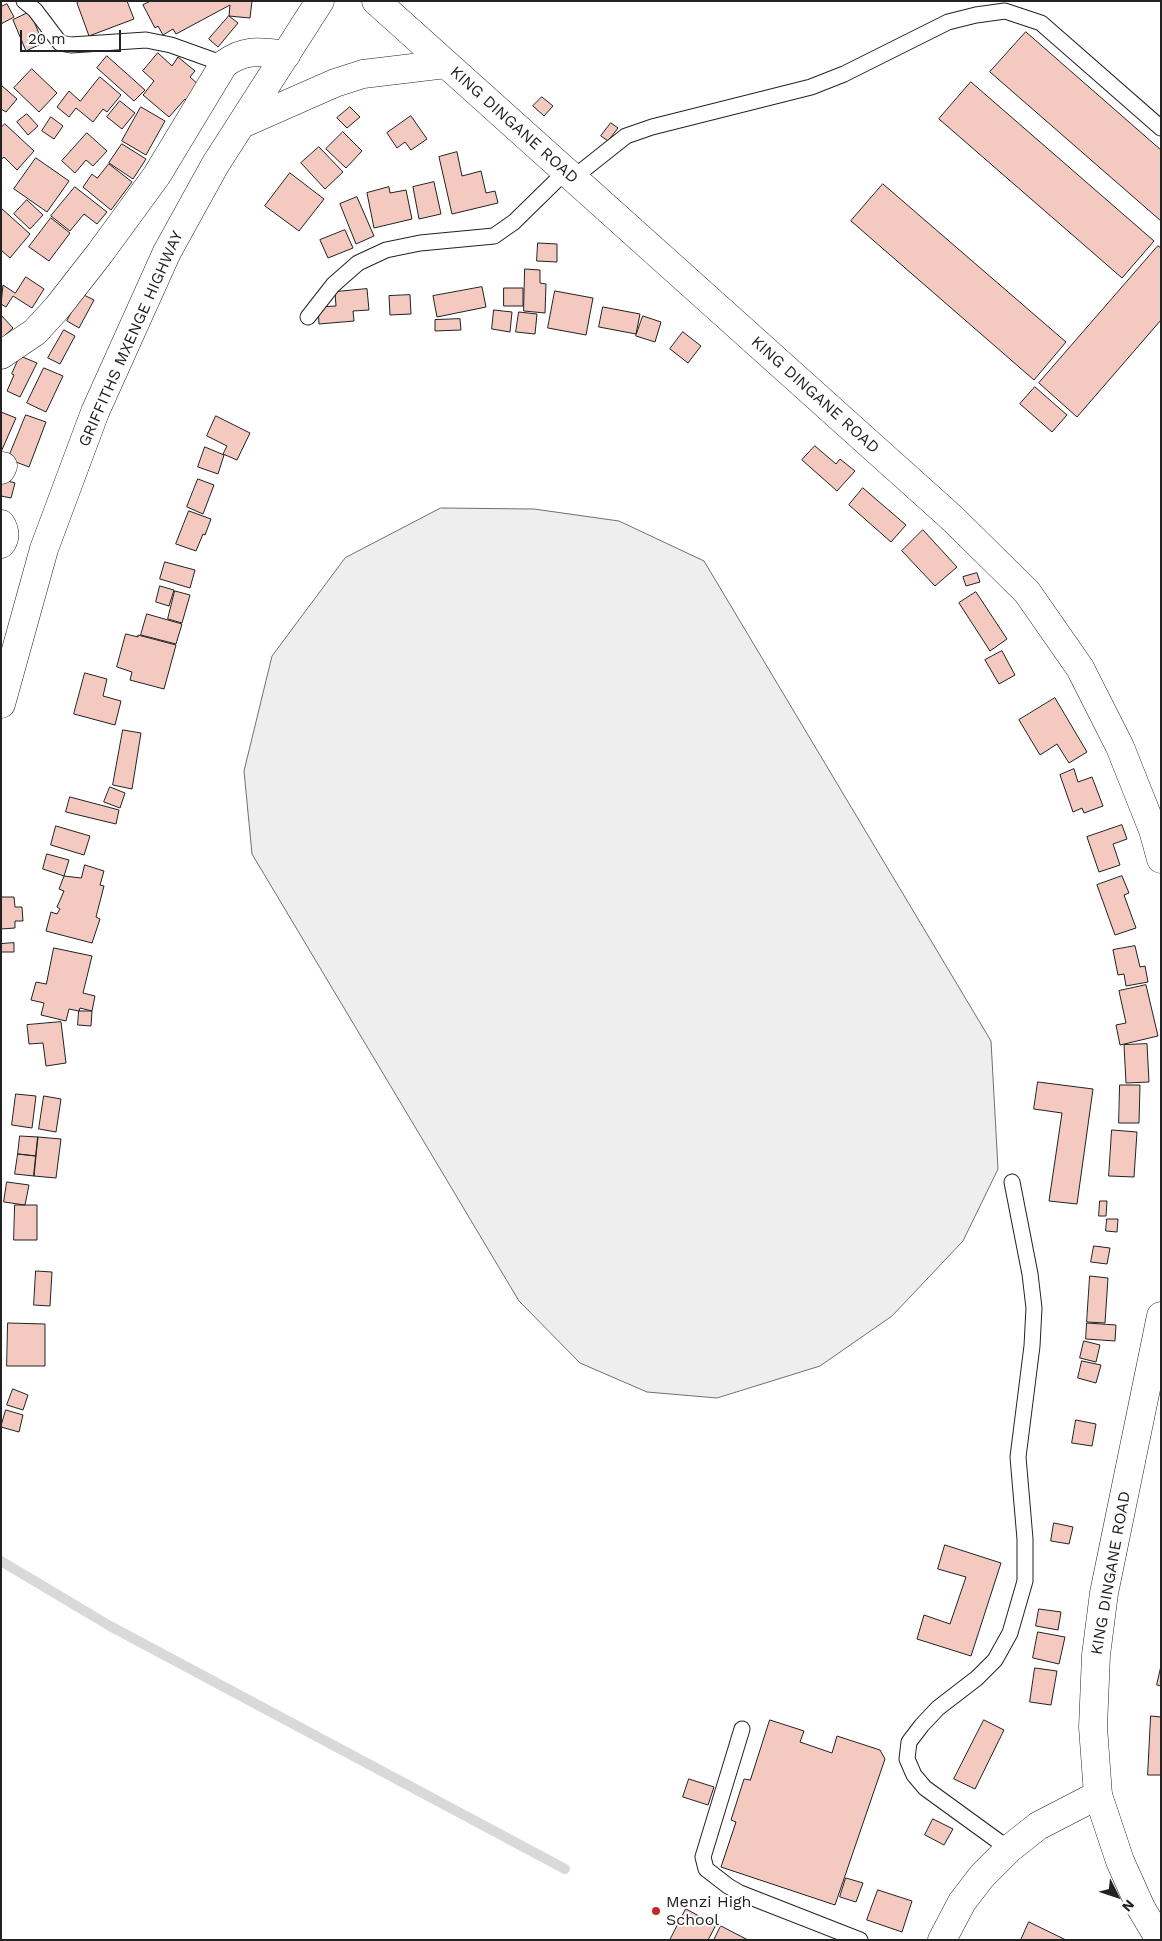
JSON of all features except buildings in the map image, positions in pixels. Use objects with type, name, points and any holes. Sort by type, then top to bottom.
[{"type":"street","name":"GRIFFITHS MXENGE HIGHWAY","points":[[1,704],[44,549],[96,412],[167,252],[215,165],[320,1]]},
{"type":"street","name":"KING DINGANE ROAD","points":[[376,1],[952,518],[1027,592],[1080,668],[1120,747],[1157,827],[1161,859]]},
{"type":"street","points":[[1,355],[35,332],[58,308],[156,175],[224,64],[235,56],[253,51],[286,55]]},
{"type":"street","points":[[242,124],[363,74],[446,64]]},
{"type":"street","points":[[1,524],[4,528],[4,540],[1,544]]},
{"type":"street","name":"KING DINGANE ROAD","points":[[1160,1940],[1141,1908],[1120,1861],[1098,1795],[1093,1727],[1096,1655],[1102,1611],[1161,1316]]},
{"type":"street","points":[[942,1940],[962,1902],[982,1876],[1009,1849],[1038,1826],[1098,1795]]},
{"type":"lane","points":[[24,1],[35,10],[60,43],[71,45],[146,40],[172,45],[224,64]]},
{"type":"lane","points":[[308,317],[334,286],[358,263],[386,250],[420,243],[494,236],[514,222],[569,175],[626,136],[652,127],[811,87],[844,74],[948,22],[976,15],[1005,11],[1041,23],[1161,128]]},
{"type":"lane","points":[[1009,1849],[925,1788],[914,1776],[907,1759],[909,1742],[922,1725],[938,1708],[977,1678],[995,1660],[1010,1633],[1025,1581],[1025,1539],[1018,1456],[1032,1346],[1034,1308],[1030,1274],[1012,1182]]},
{"type":"lane","points":[[742,1729],[703,1858],[706,1868],[740,1893],[860,1940]]},
{"type":"shaded area","points":[[441,508],[534,509],[619,521],[704,561],[991,1041],[998,1169],[963,1241],[892,1316],[820,1366],[717,1398],[647,1392],[580,1363],[519,1301],[252,854],[244,771],[272,656],[345,558]]},
{"type":"waterway","points":[[1,1561],[110,1626],[565,1869]]},
{"type":"place","name":"Menzi High School","points":[[656,1911]]}]
